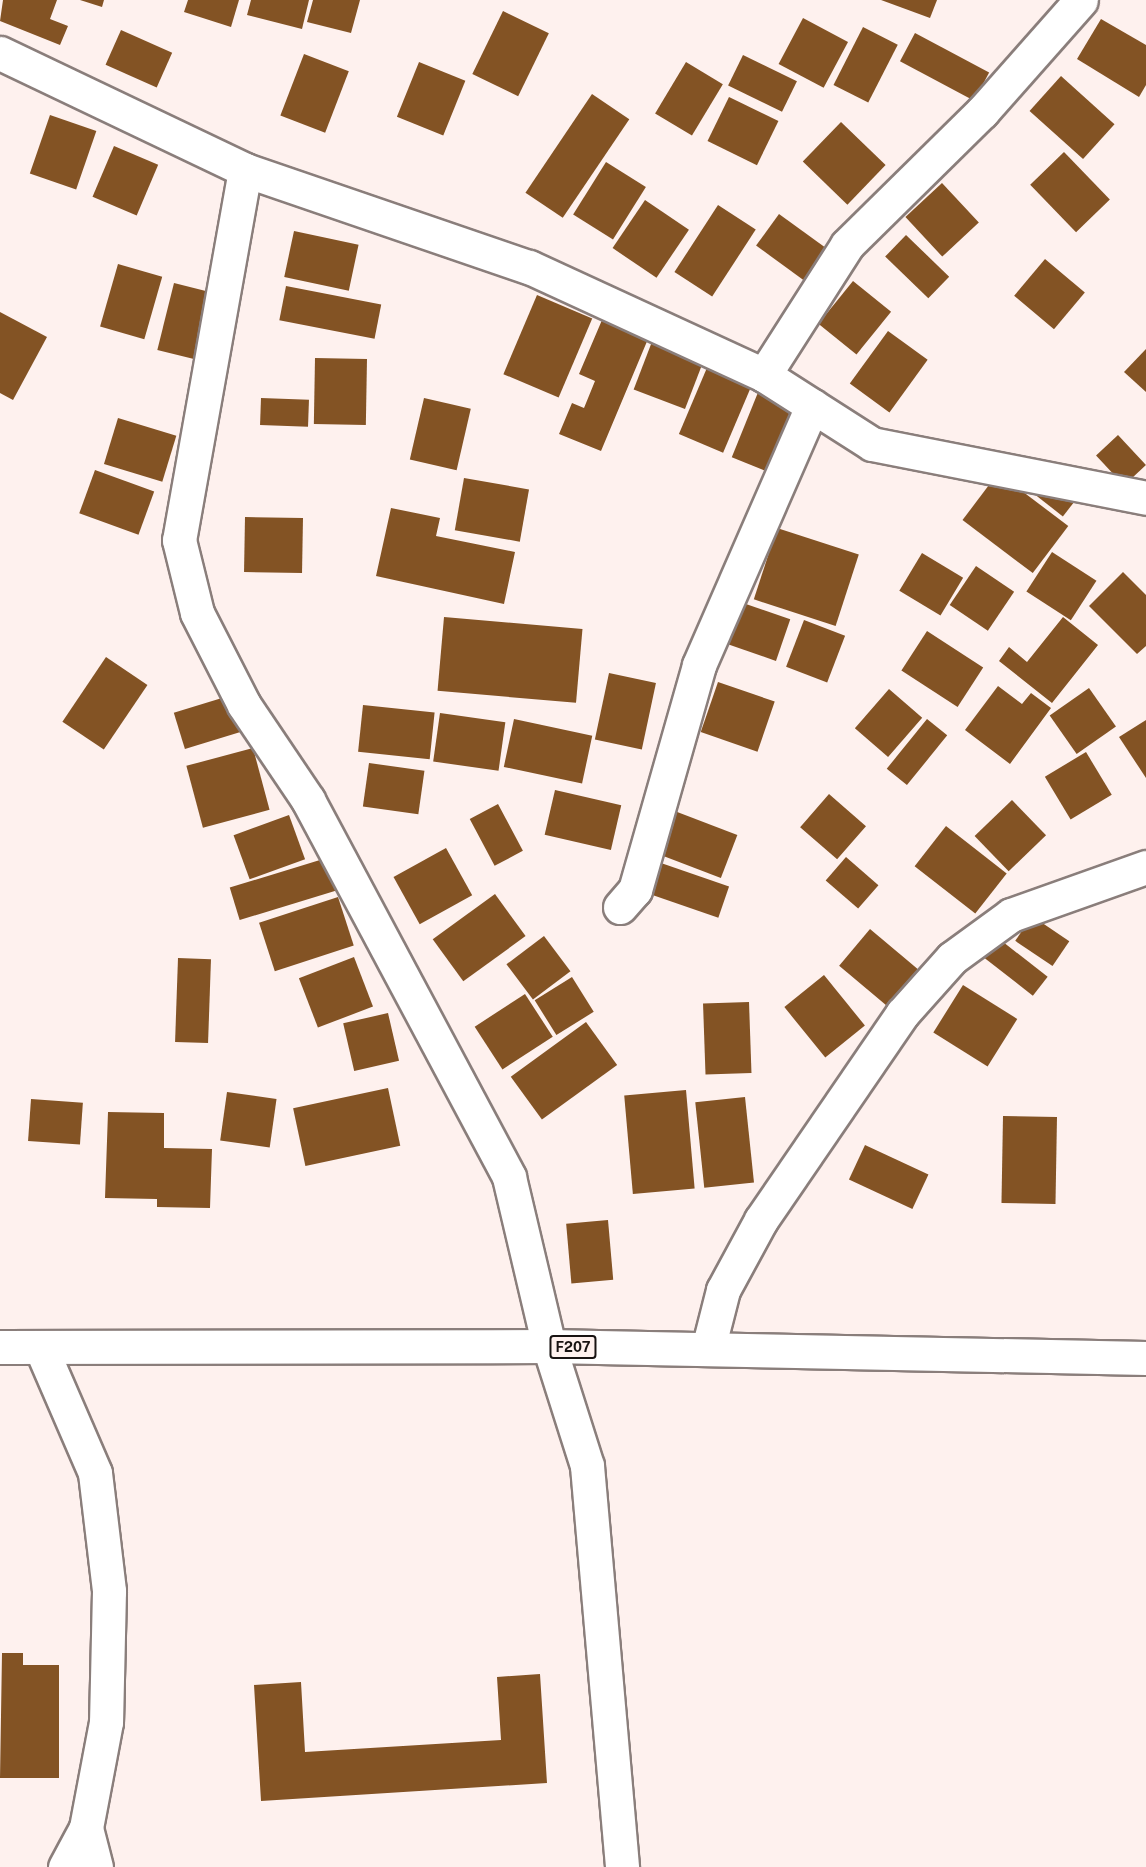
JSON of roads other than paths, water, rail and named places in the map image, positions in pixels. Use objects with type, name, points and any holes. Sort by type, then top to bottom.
[{"type":"street","points":[[764,375],[847,244],[982,112],[1081,0]]},
{"type":"street","points":[[0,53],[245,170],[529,267],[764,375],[872,444],[1146,498]]},
{"type":"street","points":[[245,170],[179,540],[197,613],[244,705],[308,800],[508,1177],[549,1346],[587,1466],[622,1867]]},
{"type":"street","points":[[620,907],[635,890],[699,665],[812,406]]},
{"type":"street","points":[[708,1349],[723,1290],[761,1220],[902,1014],[952,958],[1011,915],[1146,867]]},
{"type":"street","name":"F207","points":[[0,1347],[549,1346],[1146,1358]]},
{"type":"street","points":[[41,1348],[95,1473],[109,1591],[106,1722],[86,1828],[65,1867]]},
{"type":"street","points":[[86,1828],[96,1867]]}]
